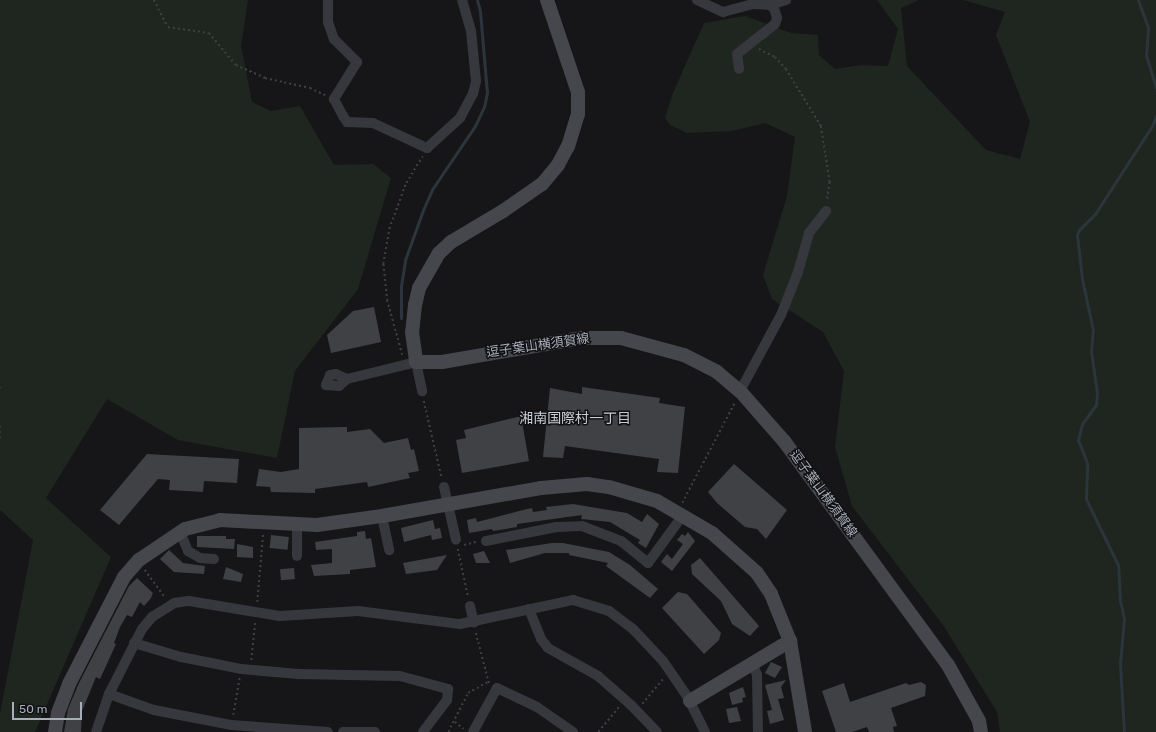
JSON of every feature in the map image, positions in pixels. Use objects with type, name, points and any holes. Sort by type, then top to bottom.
[{"type":"main road","points":[[410,363],[415,305],[419,288],[439,253],[451,242],[503,211],[542,184],[558,165],[568,146],[578,114],[578,92],[547,0]]},
{"type":"main road","name":"逗子葉山横須賀線","points":[[410,363],[442,362],[581,338],[621,338],[684,355],[717,372],[740,391],[784,441],[948,665],[979,720],[982,732]]},
{"type":"main road","points":[[55,732],[58,713],[69,684],[124,577],[139,560],[180,532],[220,520],[317,525],[382,516],[541,488],[587,484],[636,494],[680,513],[712,533],[757,573],[771,594],[790,641],[805,732]]},
{"type":"main road","points":[[690,701],[790,641]]},
{"type":"street","points":[[328,0],[328,22],[334,39],[357,62],[334,99],[347,122],[373,123],[427,148],[460,118],[473,94],[476,81],[471,31],[462,0]]},
{"type":"street","points":[[697,0],[723,12],[753,4],[770,5],[786,0]]},
{"type":"street","points":[[739,69],[737,54],[775,24],[777,13],[770,5]]},
{"type":"street","points":[[740,391],[781,315],[798,272],[809,233],[826,211]]},
{"type":"street","points":[[347,379],[410,363],[422,392]]},
{"type":"street","points":[[444,487],[456,540]]},
{"type":"street","points":[[486,541],[557,527],[582,526],[621,541],[648,563],[680,513]]},
{"type":"street","points":[[382,516],[389,550]]},
{"type":"street","points":[[297,524],[297,556]]},
{"type":"street","points":[[180,532],[188,550],[200,558],[214,559]]},
{"type":"street","points":[[96,732],[109,694],[134,643],[152,617],[169,605],[189,600],[256,614],[280,616],[358,611],[433,622],[474,623],[573,600],[609,611],[633,629],[670,671],[690,701],[705,732]]},
{"type":"street","points":[[470,606],[474,623]]},
{"type":"street","points":[[529,609],[541,639],[548,648],[598,676],[625,699],[657,732]]},
{"type":"street","points":[[134,643],[181,657],[245,669],[400,676],[448,689],[447,700],[423,732]]},
{"type":"street","points":[[752,664],[757,675],[758,732]]},
{"type":"street","points":[[474,732],[498,688],[537,707],[573,732]]},
{"type":"street","points":[[109,694],[154,710],[231,725],[328,732]]},
{"type":"street","points":[[343,732],[375,732]]},
{"type":"path","points":[[154,0],[168,27],[209,33],[236,65],[265,78],[310,88],[334,99]]},
{"type":"path","points":[[746,46],[775,57],[786,69],[821,126],[830,182],[826,211]]},
{"type":"path","points":[[410,363],[387,301],[383,264],[389,229],[403,190],[427,148]]},
{"type":"path","points":[[680,513],[740,391]]},
{"type":"path","points":[[422,392],[444,487]]},
{"type":"path","points":[[0,426],[0,439]]},
{"type":"path","points":[[231,725],[245,669],[256,614],[264,522]]},
{"type":"path","points":[[470,606],[457,546],[486,541]]},
{"type":"path","points":[[139,560],[169,605]]},
{"type":"path","points":[[474,623],[488,682],[498,688]]},
{"type":"path","points":[[636,710],[670,671]]},
{"type":"path","points":[[448,732],[468,693],[488,682]]},
{"type":"path","points":[[598,732],[625,699]]},
{"type":"path","points":[[454,721],[467,732]]},
{"type":"shaded area","points":[[0,0],[248,0],[241,46],[252,102],[271,111],[300,106],[334,165],[373,164],[391,178],[358,289],[295,371],[277,458],[178,440],[107,399],[46,498],[111,557],[35,732],[0,732],[0,714],[33,540],[0,510]]},
{"type":"shaded area","points":[[877,0],[919,0],[901,8],[907,66],[986,150],[1020,159],[1030,122],[996,35],[1005,12],[963,0],[1156,0],[1156,732],[1000,732],[997,712],[943,625],[852,506],[835,447],[844,371],[823,332],[772,299],[763,275],[787,196],[795,137],[765,123],[732,131],[687,133],[670,125],[665,118],[673,93],[704,23],[745,16],[791,33],[818,35],[819,55],[835,69],[861,65],[888,66],[898,29]]},
{"type":"building","points":[[374,307],[381,342],[331,353],[327,335],[353,311]]},
{"type":"building","points":[[582,387],[660,398],[659,403],[685,407],[678,473],[657,472],[659,459],[565,446],[563,458],[543,457],[550,388],[582,394]]},
{"type":"building","points":[[521,416],[529,461],[462,473],[456,440],[466,438],[464,430]]},
{"type":"building","points":[[347,427],[347,432],[370,429],[384,443],[408,438],[411,450],[414,449],[419,471],[408,473],[410,478],[368,487],[367,482],[315,489],[315,493],[271,492],[270,487],[256,486],[259,469],[281,472],[299,469],[299,428]]},
{"type":"building","points":[[147,454],[239,459],[237,483],[204,481],[203,492],[169,490],[170,480],[158,479],[119,525],[100,510]]},
{"type":"building","points":[[734,464],[787,510],[766,539],[757,529],[745,527],[717,503],[708,492]]},
{"type":"building","points":[[573,504],[627,513],[642,522],[647,514],[659,524],[646,548],[638,543],[640,540],[610,522],[581,519],[582,515],[517,524],[517,527],[493,531],[492,529],[469,533],[467,520],[476,518],[477,522],[532,508],[533,512],[547,510],[546,507]]},
{"type":"building","points":[[433,520],[435,529],[440,528],[442,538],[432,540],[431,535],[404,542],[401,528]]},
{"type":"building","points":[[365,531],[366,539],[371,538],[376,567],[350,570],[350,574],[314,576],[311,565],[332,563],[332,549],[316,550],[315,542],[357,536],[357,532]]},
{"type":"building","points":[[688,532],[695,541],[672,571],[661,562],[667,554],[672,559],[683,544],[677,540],[682,534],[685,536]]},
{"type":"building","points":[[271,535],[289,537],[288,550],[270,548]]},
{"type":"building","points":[[197,536],[226,536],[226,539],[235,539],[234,549],[197,547]]},
{"type":"building","points":[[552,543],[563,543],[609,552],[630,565],[658,589],[650,598],[606,566],[608,563],[569,555],[569,553],[545,553],[510,563],[506,550]]},
{"type":"building","points":[[237,544],[253,547],[253,558],[237,557]]},
{"type":"building","points":[[169,550],[183,563],[205,566],[204,574],[174,572],[160,559]]},
{"type":"building","points":[[484,551],[490,563],[476,563],[473,554]]},
{"type":"building","points":[[447,555],[437,570],[406,574],[403,563]]},
{"type":"building","points":[[700,558],[759,626],[750,636],[732,624],[721,601],[692,574],[691,565]]},
{"type":"building","points":[[226,567],[243,574],[241,582],[223,579]]},
{"type":"building","points":[[294,568],[295,579],[281,580],[280,569]]},
{"type":"building","points":[[137,578],[153,593],[151,598],[144,606],[140,602],[132,617],[127,615],[120,627],[114,643],[116,644],[100,679],[96,677],[82,711],[81,732],[64,732],[68,709],[79,683],[129,586]]},
{"type":"building","points":[[678,592],[687,594],[721,633],[719,640],[704,654],[662,608]]},
{"type":"building","points":[[771,662],[782,667],[775,678],[765,673]]},
{"type":"building","points":[[786,680],[781,687],[784,698],[778,699],[784,720],[770,724],[767,711],[772,710],[765,685]]},
{"type":"building","points":[[921,682],[926,685],[925,696],[891,708],[897,726],[893,727],[894,732],[869,732],[867,727],[852,732],[836,732],[822,691],[844,683],[850,702],[906,683],[909,685]]},
{"type":"building","points":[[743,687],[746,697],[742,698],[743,702],[732,705],[729,693]]},
{"type":"building","points":[[737,707],[741,721],[729,723],[726,709]]},
{"type":"waterway","points":[[401,318],[401,286],[405,260],[423,210],[433,188],[475,126],[484,107],[487,93],[480,11],[477,0]]},
{"type":"waterway","points":[[1138,0],[1148,28],[1146,55],[1156,88]]},
{"type":"waterway","points":[[1124,732],[1120,664],[1124,618],[1120,601],[1118,565],[1086,499],[1087,463],[1078,440],[1082,424],[1096,405],[1097,393],[1091,351],[1093,330],[1082,279],[1077,235],[1079,230],[1095,214],[1152,126],[1156,116]]},
{"type":"district","name":"湘南国際村一丁目","points":[[575,419]]}]
